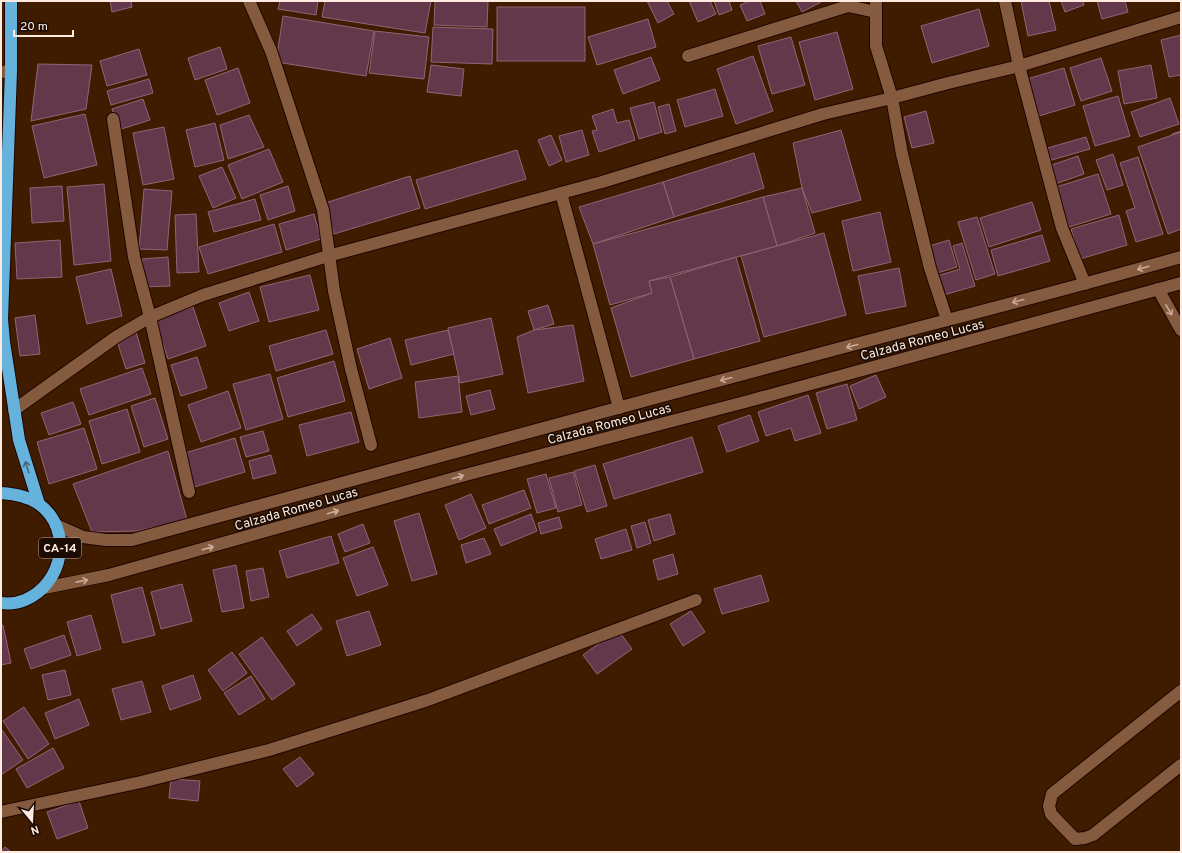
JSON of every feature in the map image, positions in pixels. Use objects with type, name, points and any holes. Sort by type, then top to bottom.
[{"type":"highway","name":"CA-14","points":[[11,1],[6,71],[1,320],[19,440],[39,504]]},
{"type":"highway","name":"CA-14","points":[[1,493],[26,497],[39,504],[56,525],[60,538],[60,551],[58,565],[44,588],[33,596],[20,602],[1,603]]},
{"type":"street","points":[[249,1],[271,51],[323,210],[334,292],[351,369],[371,445]]},
{"type":"street","points":[[1004,1],[1019,66],[1062,228],[1085,284]]},
{"type":"street","points":[[688,56],[848,6],[876,6],[876,46],[892,98],[902,154],[930,268],[947,320]]},
{"type":"street","points":[[14,410],[116,337],[150,317],[203,295],[328,256],[602,182],[823,114],[1019,66],[1181,17]]},
{"type":"street","points":[[112,119],[134,257],[150,317],[189,492]]},
{"type":"street","points":[[561,193],[619,408]]},
{"type":"street","name":"Calzada Romeo Lucas","points":[[56,525],[83,537],[106,540],[132,540],[382,470],[456,452],[1181,257]]},
{"type":"street","name":"Calzada Romeo Lucas","points":[[44,588],[109,576],[465,475],[745,402],[1181,283]]},
{"type":"street","points":[[1158,289],[1181,330]]},
{"type":"street","points":[[1,812],[141,782],[277,747],[428,700],[696,600]]},
{"type":"street","points":[[1181,691],[1052,794],[1049,806],[1051,814],[1076,839],[1093,835],[1181,765]]},
{"type":"building","points":[[110,1],[131,1],[132,7],[112,12]]},
{"type":"building","points":[[280,1],[318,1],[316,15],[278,9]]},
{"type":"building","points":[[325,1],[431,1],[425,33],[322,17]]},
{"type":"building","points":[[435,1],[488,1],[487,27],[434,25]]},
{"type":"building","points":[[647,1],[667,1],[674,14],[658,23]]},
{"type":"building","points":[[689,1],[710,1],[716,14],[698,22]]},
{"type":"building","points":[[714,1],[729,1],[732,10],[719,15]]},
{"type":"building","points":[[750,1],[760,1],[765,14],[747,21],[740,5]]},
{"type":"building","points":[[796,1],[820,1],[821,2],[802,12]]},
{"type":"building","points":[[1021,1],[1049,1],[1056,30],[1028,36]]},
{"type":"building","points":[[1061,1],[1083,1],[1084,5],[1065,12]]},
{"type":"building","points":[[1097,1],[1125,1],[1128,12],[1102,19]]},
{"type":"building","points":[[497,7],[585,7],[585,61],[497,61]]},
{"type":"building","points":[[979,9],[989,46],[932,63],[921,26]]},
{"type":"building","points":[[283,16],[374,31],[366,76],[276,62]]},
{"type":"building","points":[[648,19],[656,47],[597,65],[588,37]]},
{"type":"building","points":[[433,27],[493,29],[492,64],[431,62]]},
{"type":"building","points":[[375,31],[429,37],[424,79],[369,73]]},
{"type":"building","points":[[837,32],[853,89],[815,100],[799,42]]},
{"type":"building","points":[[1181,35],[1181,75],[1169,77],[1161,40]]},
{"type":"building","points":[[791,37],[805,85],[772,94],[758,46]]},
{"type":"building","points":[[220,47],[227,69],[195,80],[188,58]]},
{"type":"building","points":[[139,49],[147,75],[107,86],[100,61]]},
{"type":"building","points":[[753,56],[773,111],[736,124],[717,69]]},
{"type":"building","points":[[651,57],[660,80],[623,94],[614,70]]},
{"type":"building","points":[[1101,58],[1112,91],[1081,101],[1070,68]]},
{"type":"building","points":[[38,64],[92,65],[86,109],[31,121]]},
{"type":"building","points":[[431,65],[464,69],[461,96],[427,92]]},
{"type":"building","points":[[1151,65],[1157,98],[1124,104],[1118,71]]},
{"type":"building","points":[[238,68],[250,103],[217,115],[205,80]]},
{"type":"building","points":[[1064,68],[1075,105],[1039,116],[1027,79]]},
{"type":"building","points":[[149,79],[153,93],[111,105],[107,91]]},
{"type":"building","points":[[715,89],[723,116],[685,127],[677,100]]},
{"type":"building","points":[[1118,96],[1130,136],[1095,146],[1083,106]]},
{"type":"building","points":[[1170,98],[1179,124],[1140,137],[1131,112]]},
{"type":"building","points":[[143,99],[150,120],[118,130],[112,109]]},
{"type":"building","points":[[654,102],[662,132],[639,139],[630,108]]},
{"type":"building","points":[[669,104],[676,131],[665,134],[658,107]]},
{"type":"building","points":[[613,109],[617,123],[629,120],[635,140],[599,152],[592,131],[597,130],[592,116]]},
{"type":"building","points":[[926,111],[934,143],[912,148],[904,117]]},
{"type":"building","points":[[85,114],[97,165],[44,178],[32,126]]},
{"type":"building","points":[[249,115],[264,147],[228,159],[220,125]]},
{"type":"building","points":[[215,123],[224,160],[195,167],[186,130]]},
{"type":"building","points":[[164,127],[174,179],[143,185],[133,133]]},
{"type":"building","points":[[582,130],[589,155],[566,162],[559,136]]},
{"type":"building","points":[[841,130],[861,200],[812,213],[802,188],[793,143]]},
{"type":"building","points":[[1181,131],[1181,163],[1172,134]]},
{"type":"building","points":[[1181,132],[1181,229],[1168,234],[1138,147]]},
{"type":"building","points":[[551,135],[562,160],[549,166],[538,140]]},
{"type":"building","points":[[1086,137],[1090,149],[1048,161],[1044,149]]},
{"type":"building","points":[[269,149],[283,182],[242,199],[228,165]]},
{"type":"building","points":[[517,150],[526,179],[425,209],[416,180]]},
{"type":"building","points":[[754,153],[764,188],[674,217],[663,182]]},
{"type":"building","points":[[1113,154],[1123,185],[1107,190],[1096,160]]},
{"type":"building","points":[[1078,156],[1084,174],[1052,185],[1046,167]]},
{"type":"building","points":[[1138,157],[1163,234],[1136,242],[1126,211],[1135,208],[1120,163]]},
{"type":"building","points":[[222,167],[236,198],[213,208],[199,176]]},
{"type":"building","points":[[1098,174],[1111,214],[1066,228],[1053,188]]},
{"type":"building","points":[[410,176],[420,208],[334,234],[325,203]]},
{"type":"building","points":[[663,182],[674,217],[593,244],[579,207]]},
{"type":"building","points":[[104,184],[111,261],[74,265],[67,187]]},
{"type":"building","points":[[62,186],[64,221],[32,223],[30,188]]},
{"type":"building","points":[[288,186],[295,211],[268,220],[260,195]]},
{"type":"building","points":[[802,188],[815,233],[777,246],[763,197]]},
{"type":"building","points":[[144,189],[172,191],[167,250],[139,249]]},
{"type":"building","points":[[763,197],[777,246],[649,281],[652,293],[610,305],[593,244]]},
{"type":"building","points":[[255,199],[261,220],[214,232],[208,212]]},
{"type":"building","points":[[1032,202],[1041,230],[989,247],[980,218]]},
{"type":"building","points":[[880,212],[891,262],[853,271],[842,221]]},
{"type":"building","points":[[196,214],[199,272],[177,273],[175,215]]},
{"type":"building","points":[[314,214],[321,239],[286,250],[279,224]]},
{"type":"building","points":[[1119,215],[1127,245],[1080,259],[1071,229]]},
{"type":"building","points":[[977,217],[995,274],[976,280],[958,222]]},
{"type":"building","points":[[274,224],[282,252],[208,274],[199,247]]},
{"type":"building","points":[[824,233],[846,315],[764,337],[741,256]]},
{"type":"building","points":[[1042,235],[1050,261],[998,276],[991,250]]},
{"type":"building","points":[[60,240],[62,277],[17,279],[15,243]]},
{"type":"building","points":[[949,240],[957,267],[934,274],[926,247]]},
{"type":"building","points":[[962,243],[975,286],[940,296],[934,277],[960,269],[953,246]]},
{"type":"building","points":[[168,257],[170,286],[143,287],[142,259]]},
{"type":"building","points":[[736,257],[760,341],[694,359],[670,277]]},
{"type":"building","points":[[899,268],[906,306],[866,314],[858,276]]},
{"type":"building","points":[[111,269],[122,316],[87,324],[76,277]]},
{"type":"building","points":[[310,275],[319,310],[269,322],[260,287]]},
{"type":"building","points":[[670,277],[694,359],[631,377],[611,308],[652,293],[649,281]]},
{"type":"building","points":[[249,292],[259,321],[229,331],[219,303]]},
{"type":"building","points":[[548,305],[554,324],[534,330],[528,311]]},
{"type":"building","points":[[193,307],[206,346],[168,359],[155,320]]},
{"type":"building","points":[[35,315],[40,354],[20,356],[15,318]]},
{"type":"building","points":[[491,318],[503,374],[460,383],[448,328]]},
{"type":"building","points":[[573,325],[584,381],[528,393],[517,337],[534,330]]},
{"type":"building","points":[[326,330],[333,354],[276,371],[269,346]]},
{"type":"building","points":[[448,330],[454,354],[411,365],[405,340]]},
{"type":"building","points":[[136,332],[145,363],[126,369],[116,338]]},
{"type":"building","points":[[390,338],[402,378],[369,389],[357,349]]},
{"type":"building","points":[[197,357],[207,388],[181,396],[171,365]]},
{"type":"building","points":[[334,361],[345,401],[288,417],[277,378]]},
{"type":"building","points":[[142,368],[151,394],[89,415],[80,389]]},
{"type":"building","points":[[270,374],[283,419],[246,430],[233,384]]},
{"type":"building","points":[[876,375],[886,397],[859,409],[850,386]]},
{"type":"building","points":[[458,376],[462,412],[419,418],[415,382]]},
{"type":"building","points":[[847,384],[857,420],[827,429],[816,393]]},
{"type":"building","points":[[490,390],[495,409],[471,415],[466,396]]},
{"type":"building","points":[[228,391],[241,428],[201,442],[188,405]]},
{"type":"building","points":[[808,395],[821,433],[795,441],[791,428],[766,436],[758,412]]},
{"type":"building","points":[[155,398],[168,439],[144,447],[131,406]]},
{"type":"building","points":[[73,402],[81,424],[49,435],[41,413]]},
{"type":"building","points":[[127,409],[140,452],[102,464],[89,421]]},
{"type":"building","points":[[351,412],[359,442],[307,456],[299,425]]},
{"type":"building","points":[[750,415],[759,441],[727,452],[718,426]]},
{"type":"building","points":[[84,428],[97,469],[49,484],[37,442]]},
{"type":"building","points":[[263,431],[269,451],[246,457],[240,437]]},
{"type":"building","points":[[692,437],[703,472],[614,499],[603,464]]},
{"type":"building","points":[[235,438],[245,472],[194,487],[185,453]]},
{"type":"building","points":[[168,451],[187,520],[137,531],[92,532],[73,484]]},
{"type":"building","points":[[271,455],[276,473],[253,479],[249,461]]},
{"type":"building","points":[[595,465],[607,506],[587,512],[574,471]]},
{"type":"building","points":[[573,472],[582,505],[558,512],[549,478]]},
{"type":"building","points":[[546,474],[556,508],[537,513],[527,479]]},
{"type":"building","points":[[524,490],[531,508],[489,524],[482,505]]},
{"type":"building","points":[[471,494],[486,528],[459,540],[445,505]]},
{"type":"building","points":[[419,513],[437,574],[412,581],[394,521]]},
{"type":"building","points":[[531,514],[537,531],[501,546],[494,529]]},
{"type":"building","points":[[670,514],[675,534],[654,541],[648,520]]},
{"type":"building","points":[[559,517],[562,528],[541,534],[538,523]]},
{"type":"building","points":[[645,522],[651,543],[637,548],[631,526]]},
{"type":"building","points":[[363,524],[370,543],[345,552],[338,534]]},
{"type":"building","points":[[626,529],[632,550],[601,559],[595,539]]},
{"type":"building","points":[[331,536],[339,563],[287,578],[279,551]]},
{"type":"building","points":[[484,538],[491,554],[466,563],[461,545]]},
{"type":"building","points":[[373,547],[388,585],[357,596],[343,558]]},
{"type":"building","points":[[673,554],[678,574],[658,580],[653,560]]},
{"type":"building","points":[[236,565],[244,608],[222,612],[213,570]]},
{"type":"building","points":[[263,568],[269,597],[251,601],[246,571]]},
{"type":"building","points":[[761,575],[769,601],[722,614],[714,589]]},
{"type":"building","points":[[182,584],[192,621],[161,629],[151,592]]},
{"type":"building","points":[[142,587],[155,635],[123,643],[111,595]]},
{"type":"building","points":[[369,611],[381,645],[347,656],[336,621]]},
{"type":"building","points":[[691,611],[705,632],[683,646],[670,624]]},
{"type":"building","points":[[312,614],[322,629],[297,646],[287,631]]},
{"type":"building","points":[[91,615],[101,649],[77,656],[67,622]]},
{"type":"building","points":[[1,625],[3,625],[11,663],[1,665]]},
{"type":"building","points":[[618,630],[632,649],[597,674],[583,655]]},
{"type":"building","points":[[64,635],[71,655],[31,669],[24,649]]},
{"type":"building","points":[[262,637],[295,684],[272,700],[239,654]]},
{"type":"building","points":[[232,652],[247,673],[223,691],[208,670]]},
{"type":"building","points":[[65,670],[71,695],[48,700],[42,675]]},
{"type":"building","points":[[193,675],[201,699],[170,710],[162,686]]},
{"type":"building","points":[[251,676],[265,699],[239,715],[224,693]]},
{"type":"building","points":[[142,681],[151,712],[121,720],[112,689]]},
{"type":"building","points":[[79,699],[89,725],[55,739],[45,713]]},
{"type":"building","points":[[24,707],[49,744],[28,759],[3,721]]},
{"type":"building","points":[[2,730],[23,760],[1,775],[1,731]]},
{"type":"building","points":[[53,748],[64,768],[27,788],[16,769]]},
{"type":"building","points":[[300,757],[314,774],[297,787],[283,769]]},
{"type":"building","points":[[171,779],[200,781],[198,801],[169,798]]},
{"type":"building","points":[[79,801],[88,828],[57,839],[47,812]]},
{"type":"building","points":[[5,847],[11,852],[1,852]]}]
